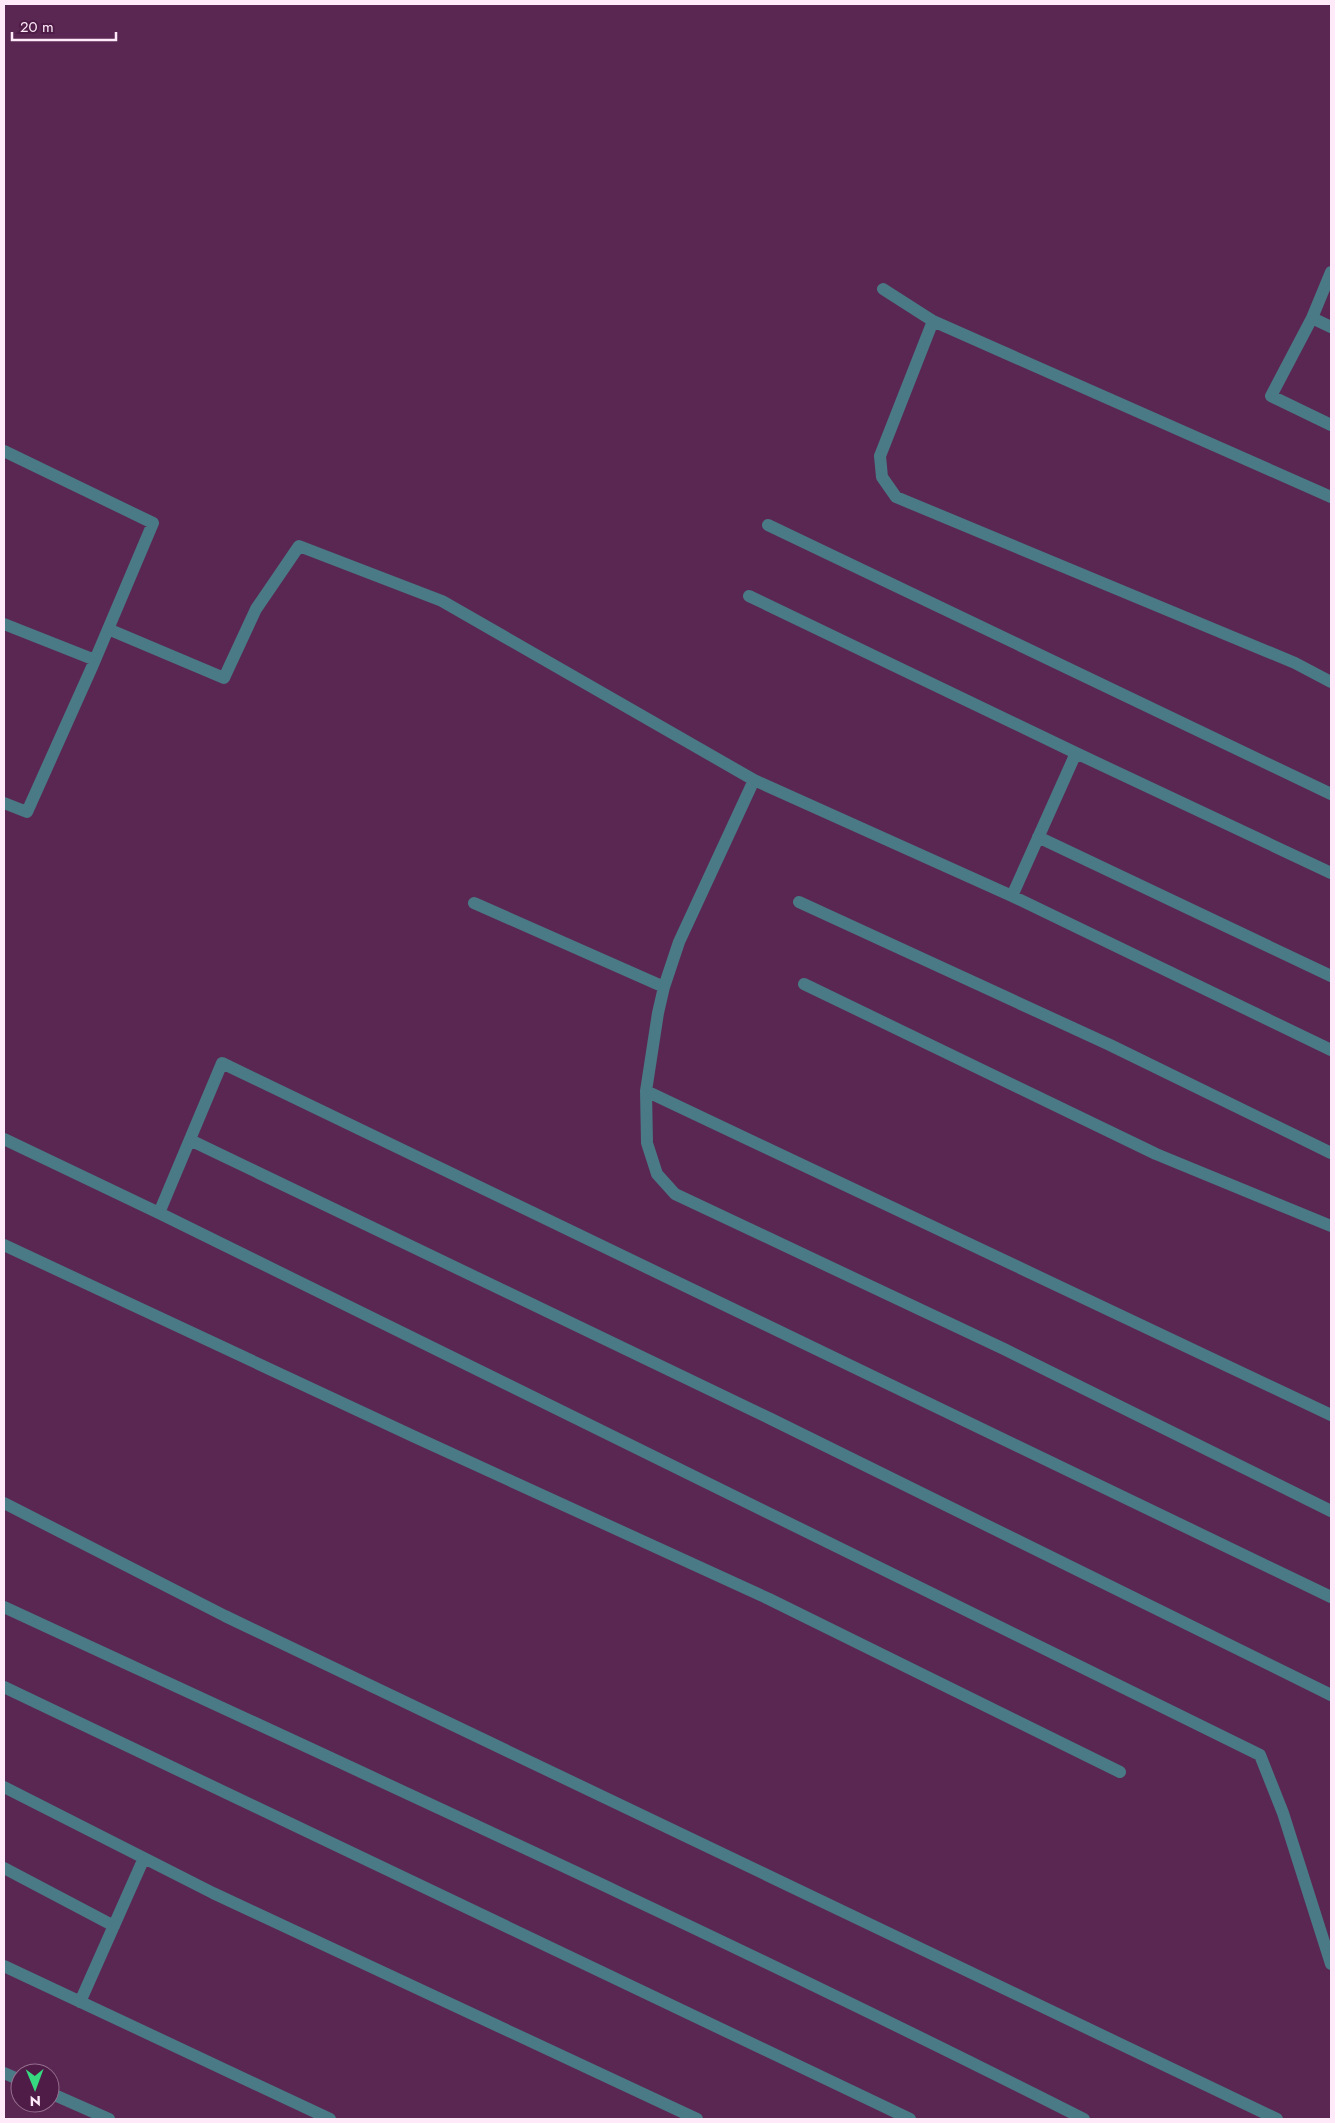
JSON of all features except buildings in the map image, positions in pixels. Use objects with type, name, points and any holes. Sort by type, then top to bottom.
[{"type":"street","points":[[1331,272],[1312,318],[1271,396],[1331,425]]},
{"type":"street","points":[[883,289],[933,321],[1331,497]]},
{"type":"street","points":[[1312,318],[1331,327]]},
{"type":"street","points":[[933,321],[880,456],[882,477],[896,497],[1295,663],[1331,682]]},
{"type":"street","points":[[4,451],[152,523],[95,660],[27,812],[4,803]]},
{"type":"street","points":[[768,525],[1331,794]]},
{"type":"street","points":[[108,629],[224,678],[256,609],[299,546],[442,601],[754,780],[1012,896],[1331,1050]]},
{"type":"street","points":[[750,596],[1331,873]]},
{"type":"street","points":[[4,624],[95,660]]},
{"type":"street","points":[[1012,896],[1076,753]]},
{"type":"street","points":[[754,780],[680,942],[664,987],[652,1048],[646,1092],[646,1142],[657,1174],[675,1194],[1004,1349],[1331,1512]]},
{"type":"street","points":[[1038,837],[1331,976]]},
{"type":"street","points":[[799,902],[1110,1046],[1331,1153]]},
{"type":"street","points":[[474,903],[664,987]]},
{"type":"street","points":[[804,984],[1156,1154],[1331,1226]]},
{"type":"street","points":[[159,1213],[222,1063],[1331,1597]]},
{"type":"street","points":[[646,1092],[1331,1416]]},
{"type":"street","points":[[4,1139],[159,1213],[1260,1755],[1283,1813],[1331,1964]]},
{"type":"street","points":[[190,1140],[780,1424],[1331,1695]]},
{"type":"street","points":[[4,1245],[414,1438],[769,1600],[1120,1772]]},
{"type":"street","points":[[4,1503],[226,1616],[1277,2119]]},
{"type":"street","points":[[4,1607],[541,1856],[933,2043],[1084,2119]]},
{"type":"street","points":[[4,1687],[910,2119]]},
{"type":"street","points":[[4,1787],[213,1893],[697,2119]]},
{"type":"street","points":[[80,2002],[144,1858]]},
{"type":"street","points":[[4,1868],[114,1926]]},
{"type":"street","points":[[4,1966],[330,2119]]},
{"type":"street","points":[[60,2097],[109,2119]]}]
